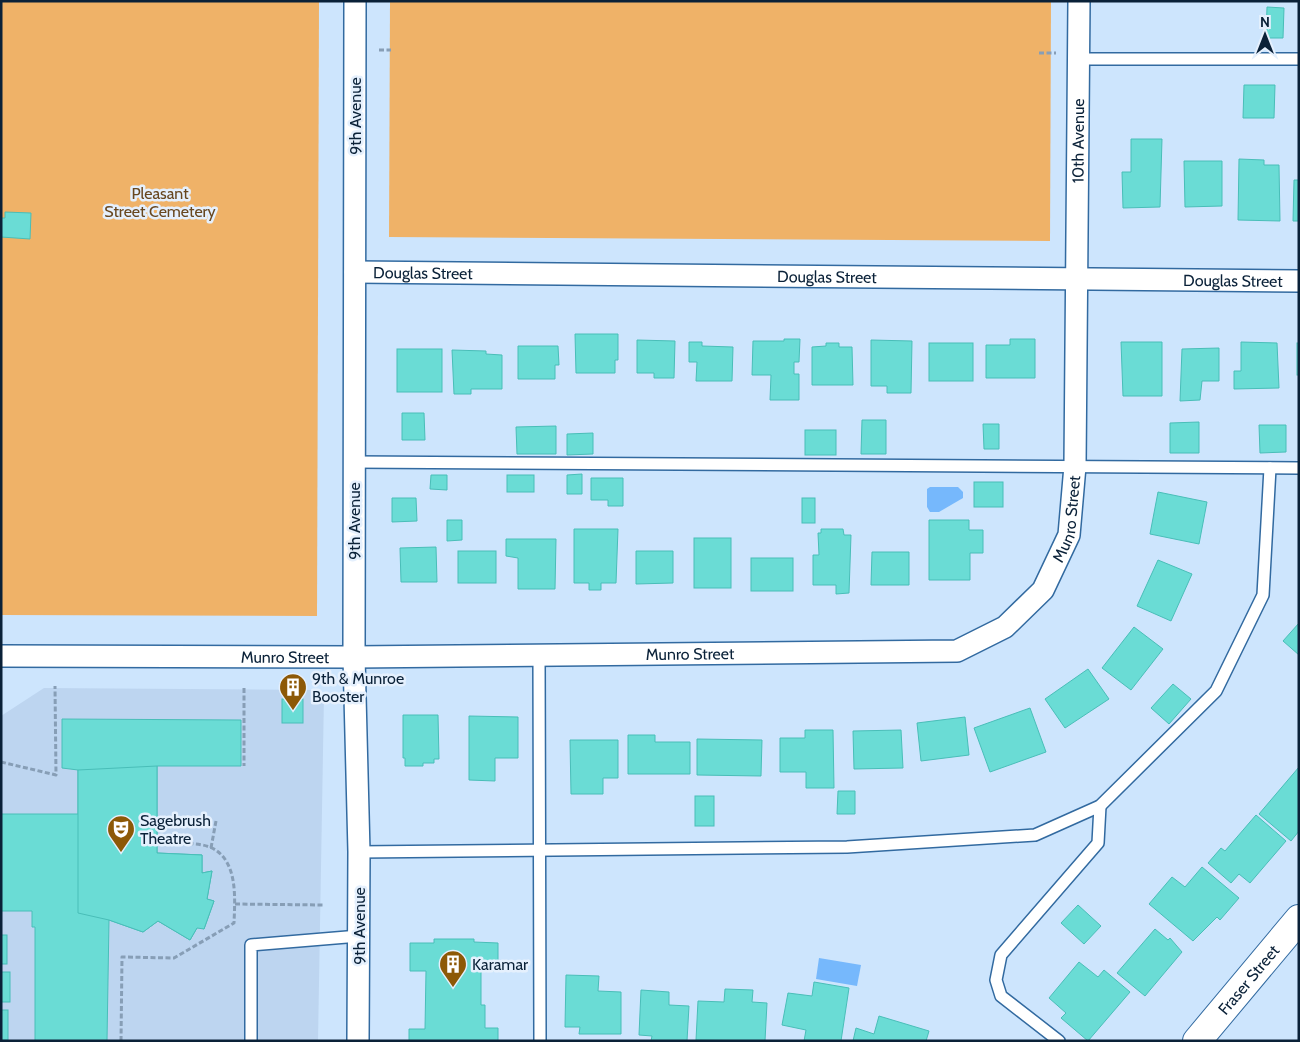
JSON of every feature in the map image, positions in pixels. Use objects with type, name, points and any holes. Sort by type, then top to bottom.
[{"type":"street","name":"9th Avenue","points":[[355,1],[354,657],[359,852],[358,1041]]},
{"type":"street","name":"10th Avenue","points":[[1077,281],[1079,1]]},
{"type":"street","name":"Douglas Street","points":[[355,272],[1299,282]]},
{"type":"street","name":"Munro Street","points":[[1,656],[354,657],[958,651],[1006,626],[1043,590],[1069,536],[1075,466],[1077,281]]},
{"type":"street","name":"Fraser Street","points":[[1196,1041],[1299,919]]},
{"type":"lane","points":[[1078,59],[1299,59]]},
{"type":"lane","points":[[354,462],[1299,468]]},
{"type":"lane","points":[[359,852],[848,847],[1035,835],[1100,806],[1216,691],[1263,596],[1270,468]]},
{"type":"lane","points":[[539,654],[540,1041]]},
{"type":"lane","points":[[1058,1041],[1001,996],[996,980],[1001,954],[1098,843],[1100,806]]},
{"type":"lane","points":[[251,1041],[251,945],[359,936]]},
{"type":"path","points":[[378,50],[390,50]]},
{"type":"path","points":[[1,762],[56,775],[55,686]]},
{"type":"path","points":[[244,688],[244,766]]},
{"type":"path","points":[[211,848],[216,821]]},
{"type":"path","points":[[121,1041],[122,957],[174,958],[234,923],[235,891],[231,873],[224,858],[211,848],[157,844]]},
{"type":"path","points":[[235,904],[323,905]]},
{"type":"shaded area","points":[[44,688],[316,690],[324,694],[318,1041],[1,1041],[1,716]]},
{"type":"green space","name":"Pleasant Street Cemetery","points":[[1,1],[319,1],[317,616],[1,615]]},
{"type":"green space","points":[[390,1],[1051,1],[1050,241],[389,237]]},
{"type":"water","points":[[930,487],[958,487],[963,492],[963,498],[939,512],[930,512],[927,507],[927,489]]},
{"type":"water","points":[[819,958],[861,965],[857,986],[816,979]]},
{"type":"building","points":[[1267,7],[1284,8],[1283,38],[1266,38]]},
{"type":"building","points":[[1244,85],[1275,85],[1274,118],[1243,118]]},
{"type":"building","points":[[1131,139],[1162,139],[1160,207],[1123,208],[1122,172],[1131,172]]},
{"type":"building","points":[[1239,159],[1264,160],[1264,165],[1279,165],[1280,221],[1238,220]]},
{"type":"building","points":[[1184,161],[1222,161],[1222,206],[1185,207]]},
{"type":"building","points":[[1294,180],[1299,180],[1299,221],[1293,221]]},
{"type":"building","points":[[5,212],[31,213],[30,239],[1,237],[1,218],[5,218]]},
{"type":"building","points":[[575,334],[618,334],[618,360],[615,360],[615,373],[576,373]]},
{"type":"building","points":[[784,339],[800,339],[799,362],[794,362],[794,374],[799,374],[799,400],[770,400],[771,375],[752,375],[753,341],[784,341]]},
{"type":"building","points":[[1010,339],[1035,339],[1035,378],[986,378],[986,345],[1010,345]]},
{"type":"building","points":[[637,340],[675,341],[674,378],[654,378],[654,373],[637,373]]},
{"type":"building","points":[[871,340],[912,341],[911,393],[887,393],[887,386],[871,386]]},
{"type":"building","points":[[689,342],[702,342],[702,346],[733,347],[732,381],[696,381],[697,362],[689,362]]},
{"type":"building","points":[[1121,342],[1162,342],[1162,396],[1123,396]]},
{"type":"building","points":[[1241,342],[1277,343],[1279,388],[1234,389],[1234,371],[1241,371]]},
{"type":"building","points":[[826,343],[839,343],[839,347],[852,347],[853,385],[812,385],[812,347],[826,346]]},
{"type":"building","points":[[929,343],[973,343],[973,381],[929,381]]},
{"type":"building","points":[[1297,343],[1299,343],[1299,375],[1297,375]]},
{"type":"building","points":[[518,346],[558,346],[559,365],[555,365],[555,379],[518,379]]},
{"type":"building","points":[[1219,348],[1219,381],[1202,381],[1200,400],[1180,401],[1182,349]]},
{"type":"building","points":[[397,349],[442,349],[442,392],[397,392]]},
{"type":"building","points":[[452,350],[486,351],[486,354],[502,355],[502,389],[471,389],[471,394],[454,394]]},
{"type":"building","points":[[402,413],[424,413],[425,440],[402,440]]},
{"type":"building","points":[[862,420],[886,420],[886,454],[861,454]]},
{"type":"building","points":[[1199,422],[1199,453],[1170,453],[1170,423]]},
{"type":"building","points":[[983,424],[999,424],[999,449],[984,449]]},
{"type":"building","points":[[1259,425],[1286,425],[1286,452],[1260,453]]},
{"type":"building","points":[[556,426],[556,454],[517,454],[516,427]]},
{"type":"building","points":[[805,430],[836,430],[836,455],[805,455]]},
{"type":"building","points":[[593,433],[593,454],[567,455],[567,434]]},
{"type":"building","points":[[582,474],[582,494],[567,494],[567,475]]},
{"type":"building","points":[[431,475],[447,475],[447,490],[430,489]]},
{"type":"building","points":[[507,475],[534,475],[534,492],[507,492]]},
{"type":"building","points":[[591,478],[623,478],[623,506],[608,506],[608,500],[591,500]]},
{"type":"building","points":[[974,482],[1003,482],[1003,507],[974,507]]},
{"type":"building","points":[[1158,492],[1207,502],[1199,544],[1150,534]]},
{"type":"building","points":[[392,498],[416,498],[417,521],[392,522]]},
{"type":"building","points":[[802,498],[815,498],[815,523],[802,523]]},
{"type":"building","points":[[447,520],[462,520],[462,540],[447,541]]},
{"type":"building","points":[[929,520],[969,520],[969,530],[983,530],[983,553],[970,553],[970,580],[929,580]]},
{"type":"building","points":[[574,529],[618,529],[616,583],[601,583],[601,590],[589,590],[589,583],[574,583]]},
{"type":"building","points":[[821,529],[843,529],[844,535],[851,535],[849,593],[836,594],[836,585],[813,585],[813,555],[819,555],[818,533],[821,533]]},
{"type":"building","points":[[694,538],[731,538],[731,588],[694,588]]},
{"type":"building","points":[[506,539],[556,539],[555,589],[518,589],[518,558],[506,556]]},
{"type":"building","points":[[436,547],[437,582],[401,582],[400,548]]},
{"type":"building","points":[[458,551],[496,551],[496,583],[458,583]]},
{"type":"building","points":[[636,551],[673,551],[673,583],[636,584]]},
{"type":"building","points":[[872,552],[909,552],[909,585],[871,585]]},
{"type":"building","points":[[751,558],[793,558],[793,591],[751,591]]},
{"type":"building","points":[[1158,560],[1192,574],[1171,621],[1137,606]]},
{"type":"building","points":[[1299,623],[1299,655],[1283,641]]},
{"type":"building","points":[[1134,627],[1163,649],[1131,690],[1102,668]]},
{"type":"building","points":[[1088,669],[1109,699],[1065,728],[1045,699]]},
{"type":"building","points":[[1173,684],[1191,699],[1169,724],[1151,708]]},
{"type":"building","name":"9th & Munroe Booster","points":[[282,699],[303,699],[303,723],[282,723]]},
{"type":"building","points":[[1030,708],[1046,752],[990,772],[974,728]]},
{"type":"building","points":[[403,715],[438,715],[439,759],[434,759],[434,763],[423,763],[423,766],[405,766],[405,758],[403,758]]},
{"type":"building","points":[[469,716],[518,717],[518,758],[495,758],[495,781],[469,780]]},
{"type":"building","points":[[965,717],[969,755],[921,761],[917,723]]},
{"type":"building","points":[[62,719],[241,720],[241,766],[157,766],[157,853],[202,855],[202,873],[212,871],[207,899],[214,901],[204,929],[198,926],[190,940],[158,921],[143,932],[109,920],[107,1041],[35,1041],[35,927],[32,927],[32,911],[1,911],[1,814],[78,814],[78,770],[62,768]]},
{"type":"building","points":[[805,730],[833,730],[834,788],[806,788],[806,772],[780,772],[780,738],[805,738]]},
{"type":"building","points":[[901,730],[903,768],[854,769],[853,731]]},
{"type":"building","points":[[628,735],[655,735],[655,742],[690,742],[690,774],[628,774]]},
{"type":"building","points":[[697,739],[762,740],[761,776],[697,775]]},
{"type":"building","points":[[570,740],[618,740],[618,778],[603,778],[603,794],[571,794]]},
{"type":"building","name":"Sagebrush Theatre","points":[[157,766],[157,853],[202,855],[202,873],[212,871],[207,899],[214,901],[204,929],[197,928],[190,940],[158,921],[143,932],[109,920],[78,913],[78,770]]},
{"type":"building","points":[[1299,767],[1299,831],[1291,841],[1259,814]]},
{"type":"building","points":[[838,791],[855,791],[855,814],[837,814]]},
{"type":"building","points":[[695,796],[714,796],[714,826],[695,826]]},
{"type":"building","points":[[1256,815],[1286,841],[1250,883],[1239,874],[1231,883],[1208,863],[1221,848],[1225,851]]},
{"type":"building","points":[[1202,867],[1239,898],[1220,920],[1217,917],[1193,941],[1149,904],[1172,877],[1185,887]]},
{"type":"building","points":[[1078,905],[1101,926],[1084,944],[1061,923]]},
{"type":"building","points":[[1155,929],[1168,940],[1170,938],[1182,952],[1145,996],[1117,973]]},
{"type":"building","points":[[1,935],[7,935],[7,964],[1,964]]},
{"type":"building","name":"Karamar","points":[[434,939],[474,939],[474,942],[498,943],[498,971],[481,971],[481,1005],[485,1005],[485,1028],[498,1028],[498,1041],[409,1041],[409,1029],[425,1029],[426,971],[410,971],[410,943],[434,943]]},
{"type":"building","points":[[1079,962],[1098,977],[1104,970],[1130,992],[1088,1041],[1061,1018],[1066,1013],[1049,998]]},
{"type":"building","points":[[1,972],[10,972],[10,1002],[1,1002]]},
{"type":"building","points":[[566,975],[599,976],[598,991],[621,992],[621,1034],[579,1034],[580,1027],[565,1027]]},
{"type":"building","points":[[814,982],[849,988],[841,1041],[804,1041],[806,1030],[782,1025],[788,993],[812,996]]},
{"type":"building","points":[[725,989],[753,990],[752,1002],[767,1003],[765,1041],[696,1040],[698,1001],[724,1002]]},
{"type":"building","points":[[641,990],[669,992],[669,1005],[689,1006],[687,1041],[651,1041],[652,1036],[639,1035]]},
{"type":"building","points":[[1,1010],[8,1010],[8,1040],[1,1040]]},
{"type":"building","points":[[879,1016],[929,1031],[926,1041],[853,1041],[856,1028],[874,1034]]},
{"type":"place","name":"9th & Munroe Booster","points":[[293,711]]},
{"type":"place","name":"Sagebrush Theatre","points":[[121,853]]},
{"type":"place","name":"Karamar","points":[[453,988]]}]
